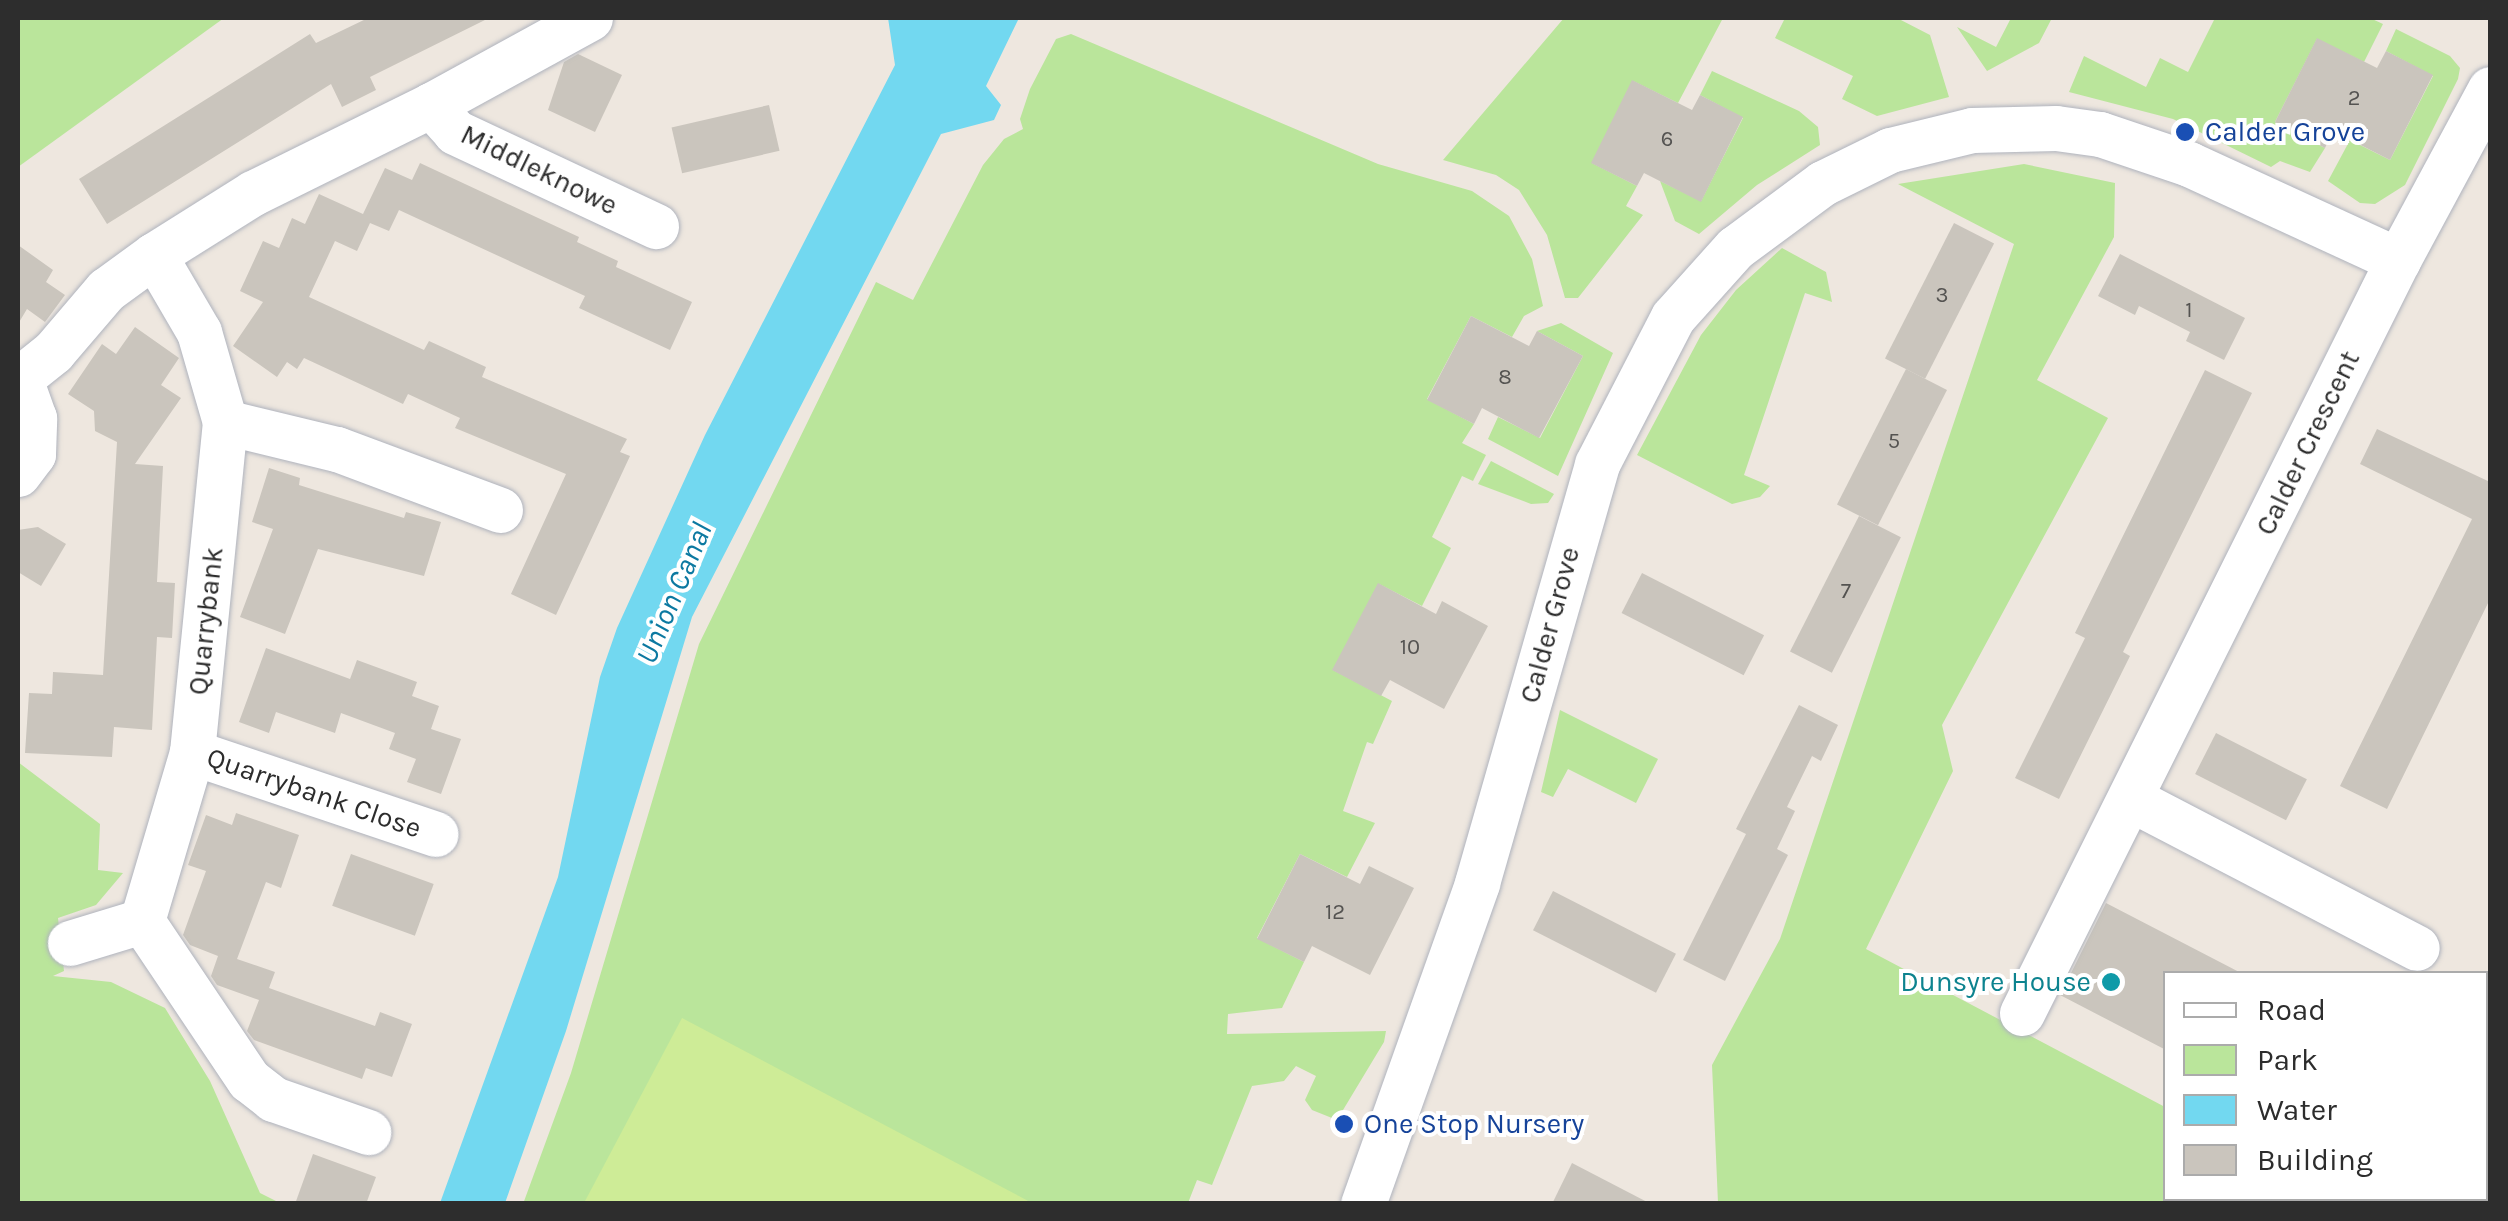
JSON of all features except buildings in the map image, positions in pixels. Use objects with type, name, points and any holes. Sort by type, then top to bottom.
[{"type":"street","name":"Middleknowe","points":[[590,18],[432,105],[455,132],[656,226]]},
{"type":"street","name":"Calder Crescent","points":[[2022,1012],[2398,260],[2490,89]]},
{"type":"street","points":[[18,474],[33,454],[34,418],[19,379],[106,290],[154,254],[254,194],[432,105]]},
{"type":"street","name":"Calder Grove","points":[[1363,1204],[1477,883],[1597,464],[1672,317],[1736,248],[1823,184],[1890,150],[1972,130],[2056,128],[2100,134],[2189,164],[2398,260]]},
{"type":"street","name":"Quarrybank","points":[[142,921],[192,752],[224,422],[199,332],[154,254]]},
{"type":"street","points":[[224,422],[337,449],[500,510]]},
{"type":"street","name":"Quarrybank Close","points":[[192,752],[436,834]]},
{"type":"street","points":[[2131,799],[2417,948]]},
{"type":"street","points":[[70,943],[142,921],[249,1080],[310,1126],[368,1132]]},
{"type":"green space","points":[[18,18],[224,18],[18,167]]},
{"type":"green space","points":[[1564,18],[1723,18],[1678,103],[1633,81],[1592,163],[1637,186],[1626,206],[1643,215],[1578,298],[1565,298],[1547,235],[1519,190],[1496,175],[1443,160]]},
{"type":"green space","points":[[1785,18],[1897,18],[1930,35],[1949,97],[1877,116],[1842,99],[1853,76],[1775,38]]},
{"type":"green space","points":[[2011,18],[2052,18],[2039,43],[1987,71],[1957,27],[1996,47]]},
{"type":"green space","points":[[2215,18],[2370,18],[2383,24],[2364,62],[2317,39],[2275,122],[2325,148],[2310,172],[2280,161],[2271,167],[2173,119],[2069,92],[2084,56],[2146,87],[2160,58],[2188,72]]},
{"type":"green space","points":[[2396,29],[2450,56],[2460,68],[2458,79],[2405,185],[2375,204],[2360,203],[2328,181],[2350,140],[2390,160],[2433,76],[2386,51]]},
{"type":"green space","points":[[1071,34],[1378,164],[1472,191],[1509,216],[1532,259],[1543,306],[1524,316],[1512,337],[1471,316],[1427,399],[1474,424],[1462,443],[1486,455],[1473,481],[1462,476],[1432,537],[1451,548],[1422,606],[1379,584],[1333,670],[1392,701],[1373,744],[1367,742],[1343,811],[1375,823],[1347,877],[1300,854],[1257,938],[1304,962],[1282,1008],[1228,1014],[1227,1034],[1386,1031],[1384,1042],[1337,1120],[1312,1110],[1305,1100],[1316,1076],[1296,1066],[1284,1081],[1252,1086],[1212,1185],[1197,1180],[1188,1203],[523,1204],[571,1073],[699,644],[876,282],[913,300],[983,165],[1004,139],[1023,129],[1020,119],[1030,89],[1056,39]]},
{"type":"green space","points":[[1712,71],[1799,111],[1818,127],[1820,145],[1757,185],[1699,234],[1675,221],[1660,181],[1701,201],[1743,118],[1700,95]]},
{"type":"green space","points":[[2024,164],[2115,183],[2114,237],[2037,380],[2108,418],[1942,725],[1953,771],[1866,949],[2163,1106],[2163,1201],[2350,1203],[1718,1203],[1712,1065],[1780,939],[2014,244],[1898,184]]},
{"type":"green space","points":[[1782,248],[1826,272],[1832,302],[1805,293],[1744,475],[1770,486],[1760,497],[1732,504],[1637,455],[1701,335],[1736,290]]},
{"type":"green space","points":[[1561,323],[1613,353],[1558,476],[1488,439],[1498,417],[1540,438],[1583,356],[1537,331]]},
{"type":"green space","points":[[1491,461],[1554,494],[1548,503],[1531,504],[1478,484]]},
{"type":"green space","points":[[1560,710],[1658,759],[1636,803],[1568,769],[1553,797],[1541,792]]},
{"type":"green space","points":[[18,762],[100,824],[98,870],[123,873],[96,905],[58,918],[64,971],[53,976],[111,982],[165,1008],[210,1081],[260,1193],[280,1203],[18,1203]]},
{"type":"green space","points":[[682,1018],[1032,1203],[584,1203]]},
{"type":"water","name":"Union Canal","points":[[888,18],[1019,18],[986,86],[1001,105],[994,120],[941,134],[692,617],[566,1031],[505,1203],[440,1203],[558,877],[600,677],[617,628],[705,435],[895,65]]},
{"type":"place","name":"Calder Grove","points":[[2185,132]]},
{"type":"place","name":"Dunsyre House","points":[[2111,982]]},
{"type":"place","name":"One Stop Nursery","points":[[1344,1124]]}]
